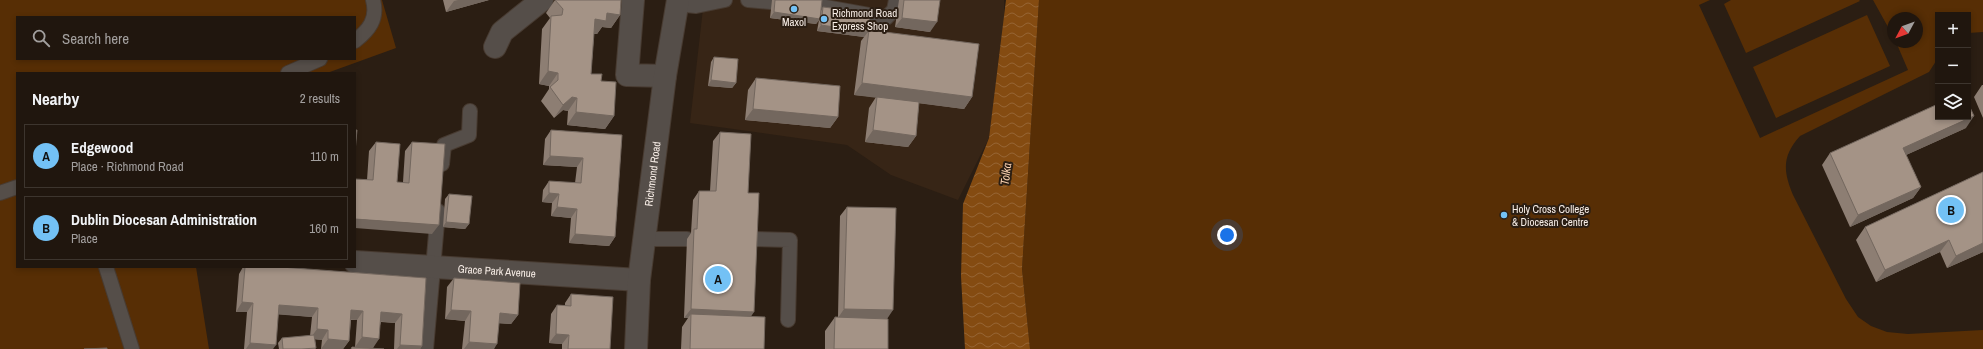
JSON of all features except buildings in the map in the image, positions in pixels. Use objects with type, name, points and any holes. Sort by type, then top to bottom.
[{"type":"street","points":[[495,47],[502,32],[542,0]]},
{"type":"street","points":[[633,0],[627,75],[665,76]]},
{"type":"street","name":"Richmond Road","points":[[636,349],[639,280],[665,76],[677,2]]},
{"type":"street","name":"Grace Park Avenue","points":[[356,262],[639,280]]},
{"type":"lane","points":[[356,40],[368,32],[376,10],[373,0]]},
{"type":"lane","points":[[677,2],[696,6],[725,0]]},
{"type":"lane","points":[[748,0],[824,7],[886,18],[894,10],[896,0]]},
{"type":"lane","points":[[290,72],[318,60]]},
{"type":"lane","points":[[441,176],[444,145],[469,135],[470,111]]},
{"type":"lane","points":[[0,194],[16,187]]},
{"type":"lane","points":[[426,349],[439,199]]},
{"type":"lane","points":[[645,239],[687,238]]},
{"type":"lane","points":[[751,239],[790,240],[788,320]]},
{"type":"lane","points":[[106,268],[132,349]]},
{"type":"shaded area","points":[[0,0],[382,0],[396,48],[330,72],[16,72],[16,268],[196,268],[209,349],[0,349]]},
{"type":"shaded area","points":[[704,0],[1004,0],[1004,25],[989,138],[958,200],[891,175],[847,145],[690,123]]},
{"type":"shaded area","name":"Holy Cross College & Diocesan Centre","points":[[1039,0],[1710,0],[1699,5],[1760,138],[1908,70],[1899,48],[1923,48],[1923,12],[1887,12],[1887,25],[1873,0],[1983,0],[1983,32],[1971,33],[1971,12],[1935,12],[1935,63],[1929,72],[1800,136],[1794,143],[1787,157],[1786,171],[1793,195],[1846,299],[1858,317],[1871,326],[1887,332],[1908,334],[1983,330],[1983,349],[1030,349],[1022,269]]},
{"type":"shaded area","points":[[1731,0],[1860,1],[1746,53],[1724,4]]},
{"type":"shaded area","points":[[1867,15],[1890,66],[1776,118],[1753,67]]},
{"type":"water","name":"Tolka","points":[[1006,0],[1039,0],[1022,269],[1030,349],[965,349],[961,276],[963,204],[989,138]]},
{"type":"place","name":"Maxol","points":[[794,9]]},
{"type":"place","name":"Richmond Road Express Shop","points":[[824,19]]},
{"type":"place","name":"Dublin Diocesan Administration","points":[[1951,210]]},
{"type":"place","name":"Holy Cross College & Diocesan Centre","points":[[1504,215]]},
{"type":"place","name":"Edgewood","points":[[718,279]]}]
